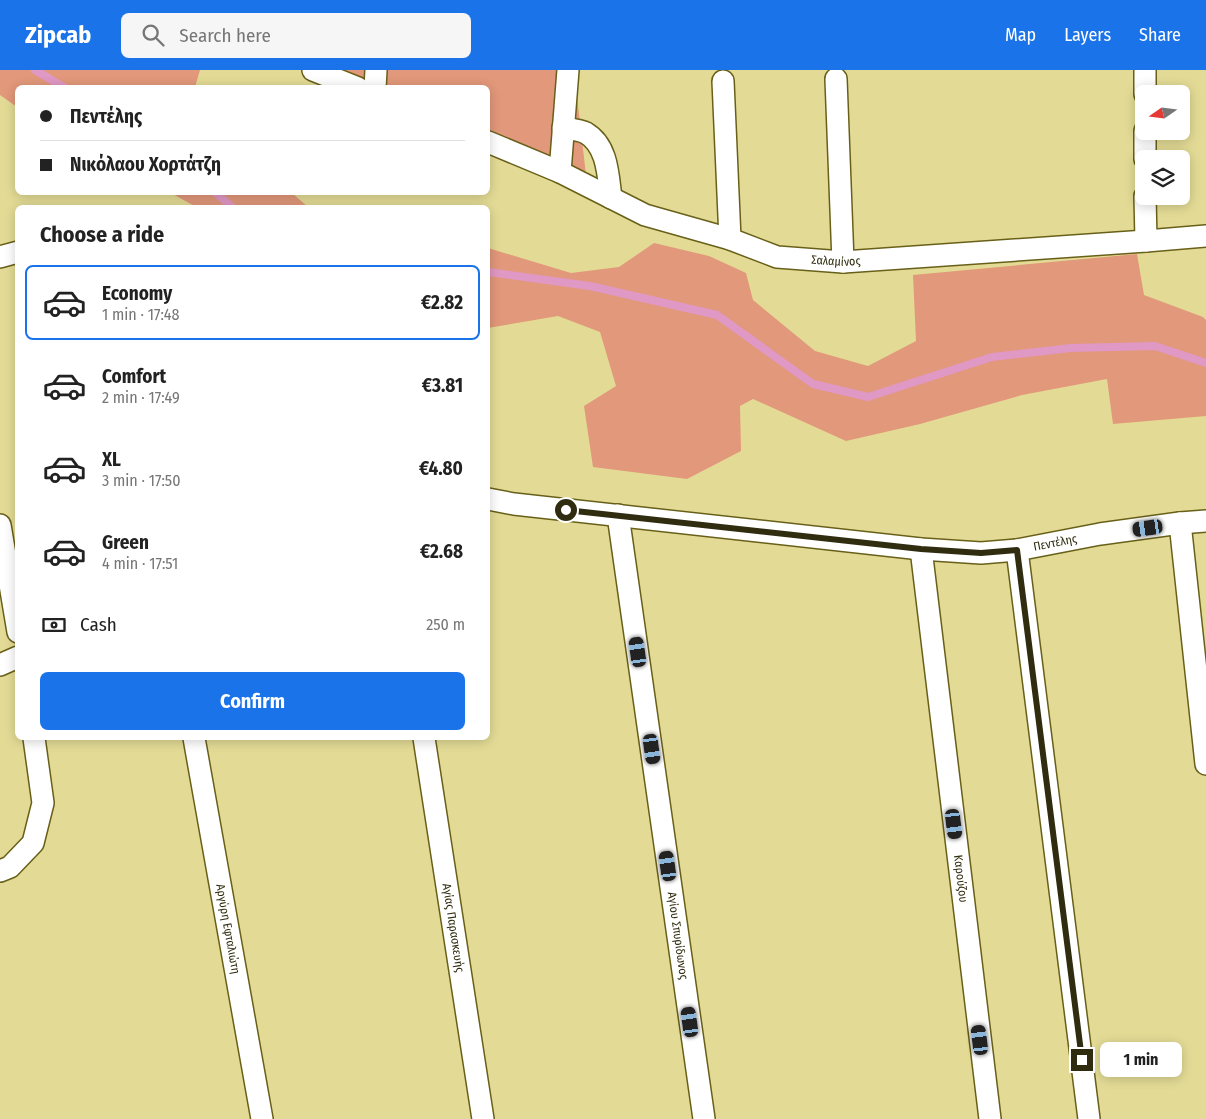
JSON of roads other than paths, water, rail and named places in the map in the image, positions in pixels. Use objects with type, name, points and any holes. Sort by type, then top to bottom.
[{"type":"street","points":[[313,70],[350,85]]},
{"type":"street","points":[[375,85],[376,70]]},
{"type":"street","points":[[560,172],[568,70]]},
{"type":"street","points":[[1145,70],[1145,85]]},
{"type":"street","points":[[836,79],[843,262]]},
{"type":"street","points":[[723,81],[730,239]]},
{"type":"street","points":[[563,128],[586,133],[598,143],[604,156],[611,198]]},
{"type":"street","name":"Σαλαμίνος","points":[[490,143],[560,172],[645,215],[730,239],[777,257],[843,262],[1206,236]]},
{"type":"street","points":[[1145,205],[1146,241]]},
{"type":"street","points":[[0,257],[15,253]]},
{"type":"street","name":"Πεντέλης","points":[[490,499],[618,516],[921,549],[981,553],[1017,550],[1100,534],[1206,521]]},
{"type":"street","name":"Αγίου Σπυρίδωνος","points":[[618,516],[704,1119]]},
{"type":"street","points":[[1180,524],[1206,764]]},
{"type":"street","points":[[0,525],[15,614]]},
{"type":"street","name":"Καρούζου","points":[[921,549],[990,1119]]},
{"type":"street","points":[[1017,550],[1089,1119]]},
{"type":"street","points":[[0,666],[15,658]]},
{"type":"street","points":[[0,871],[10,867],[33,842],[43,803],[34,740]]},
{"type":"street","name":"Αργύρη Εφταλιώτη","points":[[194,740],[262,1119]]},
{"type":"street","name":"Αγίας Παρασκευής","points":[[424,740],[483,1119]]},
{"type":"waterway","points":[[35,70],[60,85]]},
{"type":"waterway","points":[[218,195],[230,205]]},
{"type":"waterway","points":[[490,272],[590,286],[717,315],[813,384],[868,397],[992,357],[1071,348],[1155,346],[1206,363]]}]
